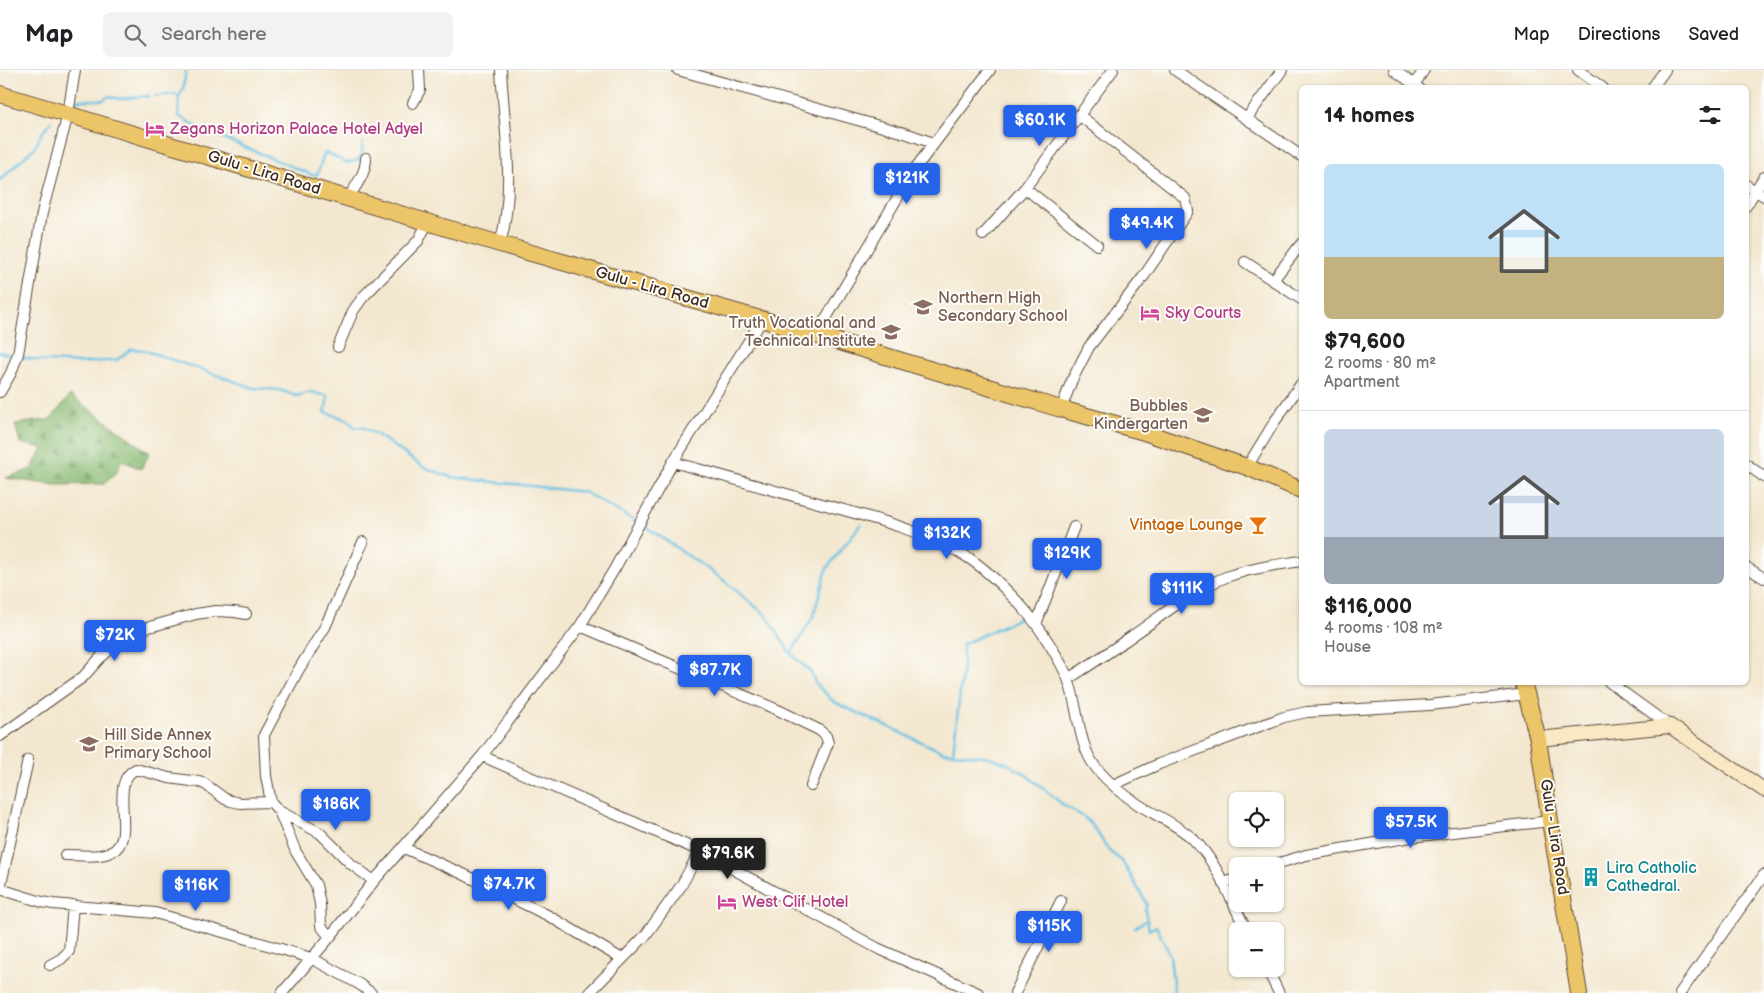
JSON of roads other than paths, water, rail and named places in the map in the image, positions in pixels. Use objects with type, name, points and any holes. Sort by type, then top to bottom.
[{"type":"main road","name":"Gulu - Lira Road","points":[[0,94],[500,244],[816,334],[1061,409],[1141,431],[1247,467],[1299,489]]},
{"type":"main road","name":"Gulu - Lira Road","points":[[1525,688],[1538,739],[1579,993]]},
{"type":"main road","points":[[1538,739],[1670,726],[1764,790]]},
{"type":"street","points":[[0,392],[11,373],[18,354],[42,213],[68,114],[75,70]]},
{"type":"street","points":[[413,103],[420,90],[419,70]]},
{"type":"street","points":[[500,244],[505,226],[509,197],[501,70]]},
{"type":"street","points":[[678,70],[900,131],[934,143]]},
{"type":"street","points":[[816,334],[893,203],[934,143],[990,70]]},
{"type":"street","points":[[983,235],[1025,188],[1113,70]]},
{"type":"street","points":[[1176,70],[1299,155]]},
{"type":"street","points":[[1247,118],[1282,70]]},
{"type":"street","points":[[1394,70],[1414,85]]},
{"type":"street","points":[[1416,85],[1424,70]]},
{"type":"street","points":[[1578,70],[1597,85]]},
{"type":"street","points":[[1654,85],[1665,70]]},
{"type":"street","points":[[1061,409],[1072,380],[1089,347],[1144,276],[1188,212],[1185,198],[1079,115]]},
{"type":"street","points":[[348,198],[358,182],[366,162]]},
{"type":"street","points":[[1749,203],[1760,193],[1764,177]]},
{"type":"street","points":[[1749,187],[1760,193]]},
{"type":"street","points":[[1025,188],[1097,246]]},
{"type":"street","points":[[338,347],[353,311],[363,297],[418,241],[428,222]]},
{"type":"street","points":[[1274,279],[1299,247]]},
{"type":"street","points":[[1246,262],[1299,298]]},
{"type":"street","points":[[282,993],[330,938],[374,881],[482,756],[580,626],[615,568],[673,462],[762,320]]},
{"type":"street","points":[[1247,467],[1275,421],[1299,387]]},
{"type":"street","points":[[673,462],[897,526],[951,548],[982,569],[1000,584],[1036,624],[1062,665],[1068,679],[1083,739],[1096,768],[1113,786],[1192,838],[1206,853],[1243,922]]},
{"type":"street","points":[[1749,466],[1764,477]]},
{"type":"street","points":[[1036,624],[1074,527]]},
{"type":"street","points":[[330,938],[321,926],[320,904],[316,886],[296,852],[279,811],[271,802],[266,776],[264,735],[298,670],[325,627],[363,542]]},
{"type":"street","points":[[1068,679],[1177,603],[1205,586],[1228,576],[1247,571],[1299,561]]},
{"type":"street","points":[[1749,569],[1764,578]]},
{"type":"street","points":[[0,736],[83,677],[100,658],[124,637],[135,631],[196,614],[216,611],[246,614]]},
{"type":"street","points":[[580,626],[778,710],[819,730],[826,736],[828,742],[811,786]]},
{"type":"street","points":[[1612,685],[1670,726]]},
{"type":"street","points":[[1113,786],[1159,764],[1284,717],[1307,712],[1430,705],[1525,688]]},
{"type":"street","points":[[482,756],[700,851],[877,948],[978,993]]},
{"type":"street","points":[[28,760],[0,889],[42,902],[155,913],[311,958],[359,984],[370,993]]},
{"type":"street","points":[[64,855],[103,855],[116,850],[120,845],[124,824],[122,794],[124,780],[128,774],[136,769],[169,778],[205,784],[225,799],[231,801],[240,803],[271,802]]},
{"type":"street","points":[[279,811],[320,833],[351,864],[374,881]]},
{"type":"street","points":[[1284,862],[1411,837],[1550,821]]},
{"type":"street","points":[[404,848],[464,874],[549,916],[622,959]]},
{"type":"street","points":[[589,993],[645,936],[681,886],[700,851]]},
{"type":"street","points":[[1680,993],[1764,876]]},
{"type":"street","points":[[1224,884],[1229,882]]},
{"type":"street","points":[[1015,993],[1061,902]]},
{"type":"street","points":[[50,965],[62,959],[69,951],[73,905]]},
{"type":"street","points":[[1270,977],[1279,993]]},
{"type":"waterway","points":[[179,97],[183,89],[186,70]]},
{"type":"waterway","points":[[155,96],[175,94],[179,97],[179,116],[199,128]]},
{"type":"waterway","points":[[74,104],[77,100],[103,100],[109,96],[119,99],[149,96]]},
{"type":"waterway","points":[[0,180],[35,147],[42,133],[51,122]]},
{"type":"waterway","points":[[206,131],[312,175],[317,175],[324,154],[327,153],[347,163],[358,160],[362,153],[363,143]]},
{"type":"waterway","points":[[20,357],[44,361],[81,363],[117,360],[131,349],[144,350],[254,388],[279,390],[297,396],[311,392],[328,396],[325,412],[348,420],[355,428],[362,427],[378,435],[423,467],[451,477],[584,492],[637,522]]},
{"type":"waterway","points":[[0,352],[14,356]]},
{"type":"waterway","points":[[642,524],[722,579],[767,616],[790,653],[810,671],[816,684],[834,702],[943,752],[989,757],[1008,764],[1025,774],[1065,806],[1084,817],[1092,825],[1110,852],[1122,861],[1147,904],[1145,910],[1149,930],[1156,926],[1170,955],[1174,993]]},
{"type":"waterway","points":[[791,653],[813,617],[827,568],[861,524]]},
{"type":"waterway","points":[[953,753],[963,666],[963,644],[1022,617]]},
{"type":"waterway","points":[[1135,927],[1147,920]]},
{"type":"place","name":"Zegans Horizon Palace Hotel Adyel","points":[[155,129]]},
{"type":"place","name":"Northern High Secondary School","points":[[923,307]]},
{"type":"place","name":"Sky Courts","points":[[1150,313]]},
{"type":"place","name":"Truth Vocational and Technical Institute","points":[[891,332]]},
{"type":"place","name":"Bubbles Kindergarten","points":[[1203,415]]},
{"type":"place","name":"Vintage Lounge","points":[[1258,525]]},
{"type":"place","name":"Hill Side Annex Primary School","points":[[89,744]]},
{"type":"place","name":"Lira Catholic Cathedral.","points":[[1591,877]]},
{"type":"place","name":"West Clif Hotel","points":[[727,902]]}]
